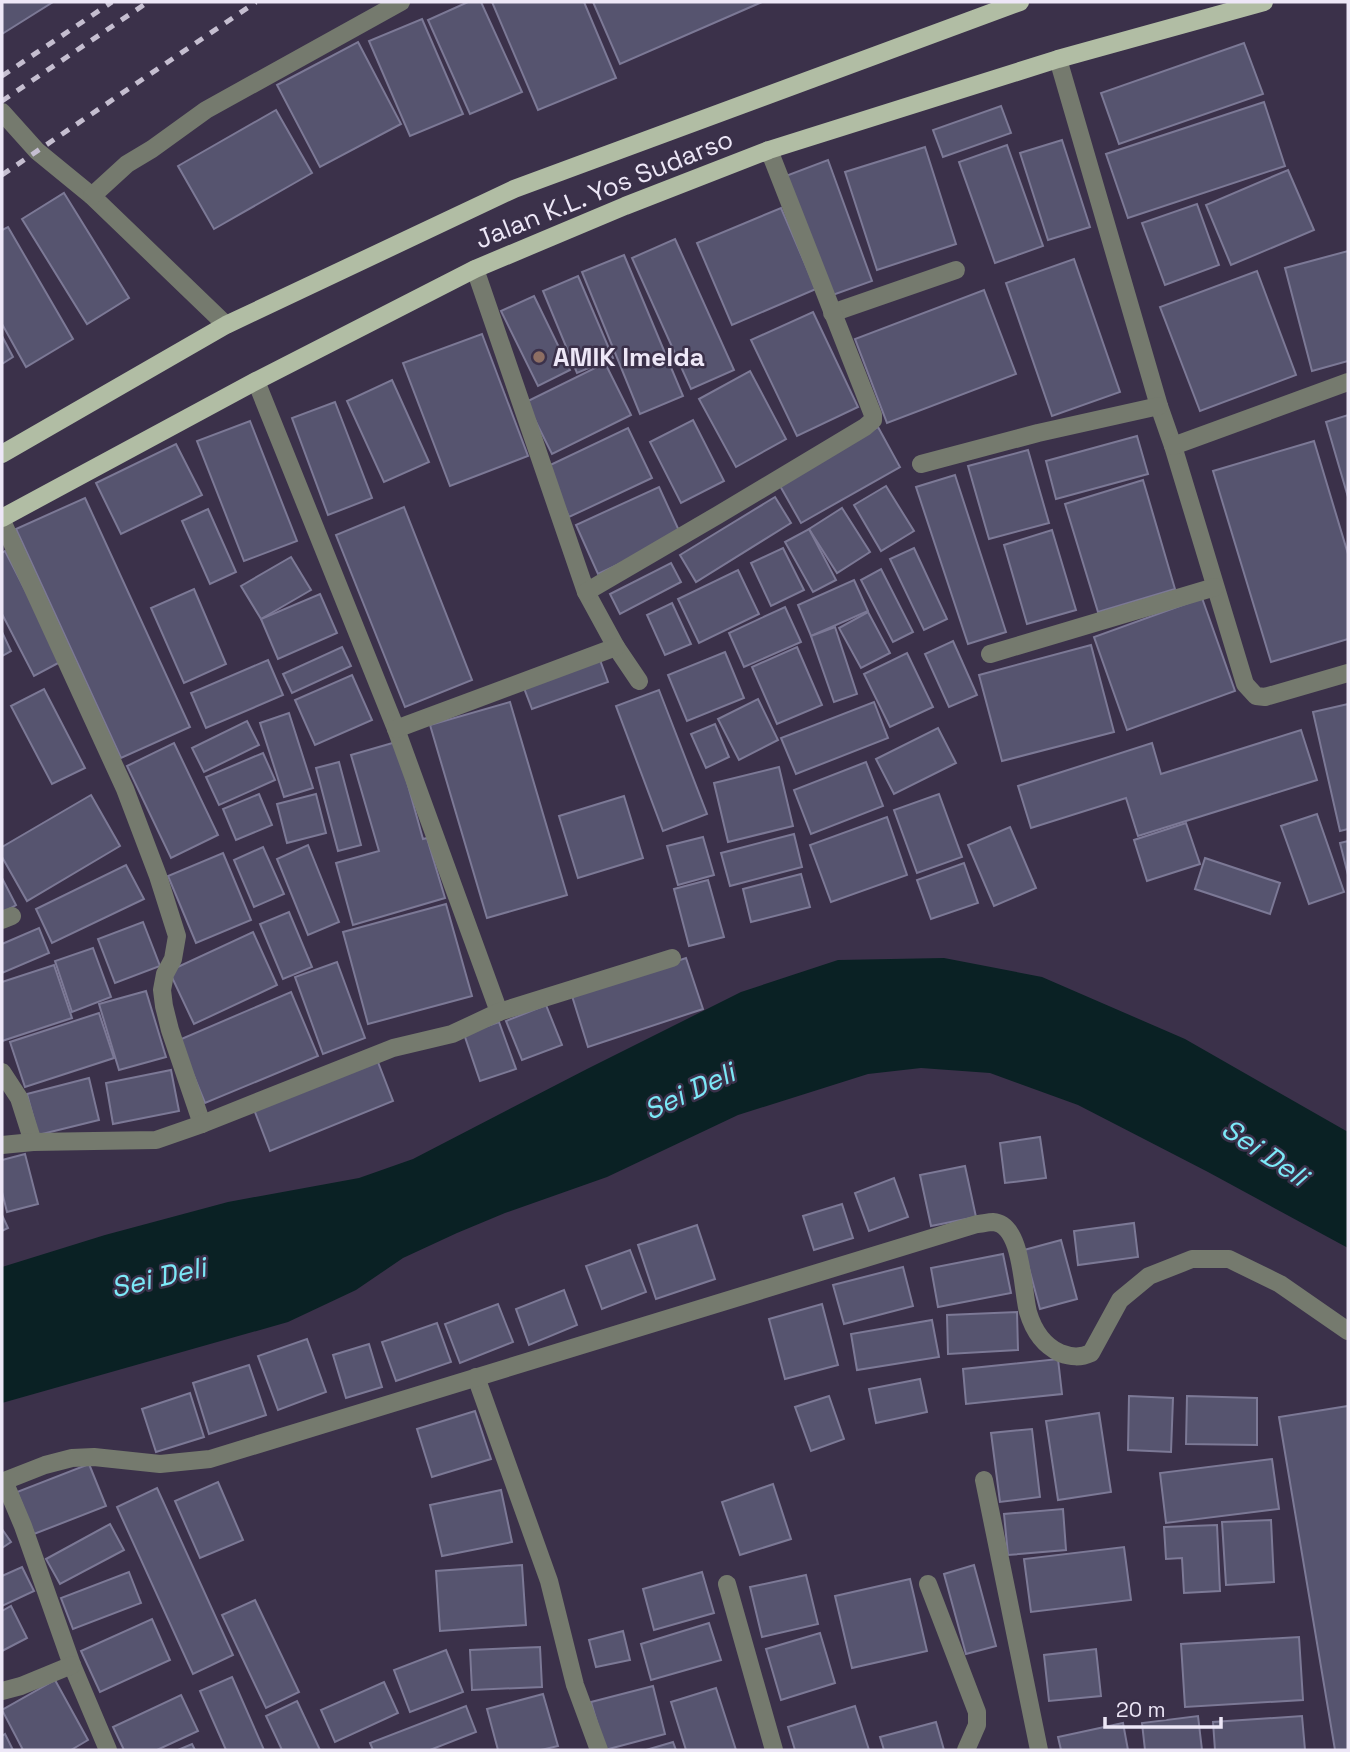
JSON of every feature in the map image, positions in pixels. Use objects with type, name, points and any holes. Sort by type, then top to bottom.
[{"type":"main road","name":"Jalan K.L. Yos Sudarso","points":[[2,454],[226,325],[514,189],[1020,2]]},
{"type":"main road","name":"Jalan K.L. Yos Sudarso","points":[[2,519],[256,381],[475,269],[625,206],[769,150],[1058,59],[1264,2]]},
{"type":"street","points":[[92,196],[127,164],[206,110],[401,2]]},
{"type":"street","points":[[1058,59],[1159,405],[1245,684],[1256,696],[1265,697],[1348,673]]},
{"type":"street","points":[[2,111],[37,151],[92,196],[226,325]]},
{"type":"street","points":[[586,592],[873,420],[769,150]]},
{"type":"street","points":[[475,269],[586,592],[616,647],[639,681]]},
{"type":"street","points":[[832,313],[956,270]]},
{"type":"street","points":[[256,381],[396,729],[499,1012]]},
{"type":"street","points":[[1173,446],[1348,382]]},
{"type":"street","points":[[921,464],[1159,405]]},
{"type":"street","points":[[2,519],[125,789],[158,876],[177,936],[173,959],[165,974],[162,990],[164,1006],[202,1124]]},
{"type":"street","points":[[990,654],[1215,587]]},
{"type":"street","points":[[396,729],[616,647]]},
{"type":"street","points":[[2,1145],[156,1140],[393,1048],[452,1034],[499,1012],[672,958]]},
{"type":"street","points":[[2,1072],[19,1098],[33,1142]]},
{"type":"street","points":[[108,1750],[72,1665],[23,1527],[3,1482],[45,1465],[72,1458],[94,1457],[160,1464],[210,1459],[976,1224],[994,1222],[1010,1232],[1017,1250],[1028,1313],[1039,1336],[1051,1348],[1069,1357],[1084,1357],[1091,1353],[1120,1300],[1149,1276],[1192,1259],[1229,1259],[1280,1284],[1348,1331]]},
{"type":"street","points":[[475,1377],[549,1581],[575,1685],[599,1750]]},
{"type":"street","points":[[984,1480],[1040,1750]]},
{"type":"street","points":[[727,1584],[774,1750]]},
{"type":"street","points":[[928,1584],[977,1712],[977,1725],[966,1750]]},
{"type":"street","points":[[2,1691],[72,1665]]},
{"type":"water","name":"Sei Deli","points":[[944,958],[1042,977],[1185,1039],[1348,1132],[1348,1248],[1078,1105],[990,1073],[921,1068],[868,1074],[738,1115],[607,1177],[457,1233],[403,1258],[356,1290],[288,1322],[2,1403],[2,1267],[105,1235],[228,1202],[359,1178],[413,1159],[741,992],[838,960]]},
{"type":"building","points":[[2,2],[53,2],[2,34]]},
{"type":"building","points":[[468,2],[481,2],[522,92],[470,114],[428,20]]},
{"type":"building","points":[[492,2],[584,2],[616,78],[538,110]]},
{"type":"building","points":[[593,2],[762,2],[620,64]]},
{"type":"building","points":[[422,19],[463,114],[410,136],[369,41]]},
{"type":"building","points":[[358,42],[401,124],[320,167],[277,85]]},
{"type":"building","points":[[1244,43],[1263,94],[1119,144],[1101,93]]},
{"type":"building","points":[[1264,102],[1285,166],[1128,218],[1106,154]]},
{"type":"building","points":[[1001,106],[1011,133],[943,157],[933,130]]},
{"type":"building","points":[[276,110],[312,173],[214,229],[178,166]]},
{"type":"building","points":[[1062,140],[1090,227],[1048,240],[1020,153]]},
{"type":"building","points":[[1007,145],[1043,246],[995,263],[959,162]]},
{"type":"building","points":[[925,147],[956,244],[877,270],[845,172]]},
{"type":"building","points":[[828,160],[872,281],[827,297],[783,177]]},
{"type":"building","points":[[1288,170],[1314,230],[1231,265],[1206,205]]},
{"type":"building","points":[[64,193],[129,298],[87,324],[22,219]]},
{"type":"building","points":[[1197,204],[1219,265],[1165,285],[1142,223]]},
{"type":"building","points":[[781,208],[816,289],[732,325],[697,243]]},
{"type":"building","points":[[8,227],[73,339],[26,367],[2,324],[2,230]]},
{"type":"building","points":[[675,239],[734,370],[691,389],[632,258]]},
{"type":"building","points":[[1348,251],[1348,361],[1312,371],[1285,268]]},
{"type":"building","points":[[624,255],[683,396],[640,414],[582,272]]},
{"type":"building","points":[[1074,259],[1120,392],[1052,416],[1006,283]]},
{"type":"building","points":[[1257,271],[1296,375],[1200,411],[1160,307]]},
{"type":"building","points":[[578,276],[613,358],[577,373],[543,291]]},
{"type":"building","points":[[984,290],[1016,374],[887,423],[855,339]]},
{"type":"building","points":[[534,296],[570,370],[538,386],[501,311]]},
{"type":"building","points":[[813,312],[858,407],[797,436],[751,340]]},
{"type":"building","points":[[482,334],[528,456],[450,486],[403,363]]},
{"type":"building","points":[[2,336],[13,357],[2,364]]},
{"type":"building","points":[[605,363],[631,415],[552,454],[526,402]]},
{"type":"building","points":[[750,371],[786,439],[736,467],[699,399]]},
{"type":"building","points":[[392,380],[429,462],[384,482],[347,401]]},
{"type":"building","points":[[335,402],[372,498],[328,515],[292,418]]},
{"type":"building","points":[[1348,415],[1348,497],[1326,422]]},
{"type":"building","points":[[693,420],[724,481],[681,503],[650,442]]},
{"type":"building","points":[[250,421],[297,541],[244,561],[197,441]]},
{"type":"building","points":[[878,427],[900,467],[801,523],[779,484]]},
{"type":"building","points":[[628,428],[652,478],[569,517],[546,467]]},
{"type":"building","points":[[1137,436],[1148,474],[1056,499],[1046,461]]},
{"type":"building","points":[[1314,441],[1348,554],[1348,639],[1271,662],[1213,471]]},
{"type":"building","points":[[176,444],[202,495],[121,534],[96,483]]},
{"type":"building","points":[[1028,450],[1049,523],[989,539],[968,466]]},
{"type":"building","points":[[955,475],[1006,632],[968,644],[916,487]]},
{"type":"building","points":[[1143,480],[1175,589],[1098,612],[1065,504]]},
{"type":"building","points":[[886,486],[914,531],[881,551],[854,505]]},
{"type":"building","points":[[659,487],[681,535],[598,574],[576,525]]},
{"type":"building","points":[[775,497],[791,523],[696,582],[680,555]]},
{"type":"building","points":[[85,498],[190,727],[121,758],[16,529]]},
{"type":"building","points":[[404,507],[472,680],[405,707],[336,535]]},
{"type":"building","points":[[842,508],[870,552],[837,573],[809,529]]},
{"type":"building","points":[[208,509],[236,572],[210,584],[182,521]]},
{"type":"building","points":[[809,529],[836,580],[813,592],[785,542]]},
{"type":"building","points":[[1052,530],[1076,610],[1027,624],[1004,545]]},
{"type":"building","points":[[783,548],[804,590],[771,606],[751,563]]},
{"type":"building","points":[[914,548],[947,619],[924,630],[890,559]]},
{"type":"building","points":[[5,551],[62,661],[34,676],[2,614],[2,553]]},
{"type":"building","points":[[291,557],[311,590],[261,619],[241,586]]},
{"type":"building","points":[[671,563],[681,582],[620,614],[610,594]]},
{"type":"building","points":[[881,569],[913,632],[893,642],[861,580]]},
{"type":"building","points":[[738,570],[759,614],[699,643],[678,599]]},
{"type":"building","points":[[854,580],[868,611],[811,636],[798,605]]},
{"type":"building","points":[[194,589],[226,664],[184,683],[151,608]]},
{"type":"building","points":[[320,594],[337,633],[278,659],[261,619]]},
{"type":"building","points":[[1202,598],[1235,691],[1127,730],[1094,637]]},
{"type":"building","points":[[672,603],[691,644],[665,655],[647,615]]},
{"type":"building","points":[[785,607],[801,642],[744,667],[729,633]]},
{"type":"building","points":[[868,612],[890,653],[861,668],[839,628]]},
{"type":"building","points":[[835,627],[857,694],[834,702],[811,636]]},
{"type":"building","points":[[2,632],[11,651],[2,656]]},
{"type":"building","points":[[953,641],[977,695],[949,707],[925,654]]},
{"type":"building","points":[[1091,645],[1114,732],[1002,761],[979,675]]},
{"type":"building","points":[[342,647],[351,666],[292,693],[283,674]]},
{"type":"building","points":[[797,647],[822,705],[777,724],[752,667]]},
{"type":"building","points":[[725,652],[744,698],[687,721],[668,675]]},
{"type":"building","points":[[907,653],[933,707],[890,727],[864,674]]},
{"type":"building","points":[[268,660],[283,695],[206,728],[191,693]]},
{"type":"building","points":[[600,660],[608,682],[532,709],[524,688]]},
{"type":"building","points":[[352,675],[372,720],[315,745],[295,700]]},
{"type":"building","points":[[44,689],[85,768],[52,784],[11,706]]},
{"type":"building","points":[[659,690],[707,814],[663,831],[616,706]]},
{"type":"building","points":[[758,699],[778,740],[739,760],[718,719]]},
{"type":"building","points":[[510,702],[567,895],[487,918],[430,725]]},
{"type":"building","points":[[874,702],[888,738],[796,774],[781,738]]},
{"type":"building","points":[[1348,704],[1348,829],[1340,831],[1313,712]]},
{"type":"building","points":[[289,713],[313,788],[284,797],[260,723]]},
{"type":"building","points":[[247,721],[259,745],[204,772],[192,748]]},
{"type":"building","points":[[715,724],[729,757],[706,768],[691,734]]},
{"type":"building","points":[[938,728],[956,763],[894,794],[876,759]]},
{"type":"building","points":[[1301,730],[1317,780],[1138,836],[1126,798],[1031,828],[1018,786],[1152,743],[1161,774]]},
{"type":"building","points":[[396,742],[423,839],[427,838],[445,898],[353,925],[336,863],[379,851],[351,755]]},
{"type":"building","points":[[174,743],[218,835],[171,858],[127,766]]},
{"type":"building","points":[[263,753],[275,780],[219,805],[206,777]]},
{"type":"building","points":[[339,762],[361,845],[338,851],[316,768]]},
{"type":"building","points":[[866,762],[883,806],[811,834],[794,790]]},
{"type":"building","points":[[779,767],[793,826],[728,842],[714,783]]},
{"type":"building","points":[[259,794],[272,825],[236,840],[223,809]]},
{"type":"building","points":[[316,794],[326,833],[287,843],[277,804]]},
{"type":"building","points":[[939,794],[962,857],[917,873],[894,810]]},
{"type":"building","points":[[91,795],[120,846],[27,901],[2,857],[2,847]]},
{"type":"building","points":[[624,796],[643,858],[578,878],[559,816]]},
{"type":"building","points":[[1317,814],[1344,892],[1309,904],[1281,826]]},
{"type":"building","points":[[887,817],[907,875],[831,902],[810,845]]},
{"type":"building","points":[[1186,823],[1200,864],[1147,881],[1134,840]]},
{"type":"building","points":[[1010,827],[1036,888],[994,906],[968,845]]},
{"type":"building","points":[[794,834],[802,867],[730,886],[721,853]]},
{"type":"building","points":[[703,837],[714,875],[678,885],[667,846]]},
{"type":"building","points":[[1348,841],[1348,875],[1340,843]]},
{"type":"building","points":[[308,845],[339,922],[308,935],[277,859]]},
{"type":"building","points":[[263,847],[284,894],[254,907],[234,860]]},
{"type":"building","points":[[223,853],[251,920],[196,943],[168,876]]},
{"type":"building","points":[[1205,858],[1280,883],[1270,914],[1195,889]]},
{"type":"building","points":[[964,863],[978,903],[931,919],[917,880]]},
{"type":"building","points":[[126,865],[144,899],[52,943],[36,909]]},
{"type":"building","points":[[801,874],[810,907],[751,922],[743,889]]},
{"type":"building","points":[[2,878],[16,905],[2,913]]},
{"type":"building","points":[[708,880],[724,937],[689,946],[674,889]]},
{"type":"building","points":[[446,904],[472,996],[368,1024],[343,932]]},
{"type":"building","points":[[289,912],[312,967],[283,979],[260,924]]},
{"type":"building","points":[[143,922],[160,966],[115,983],[98,939]]},
{"type":"building","points":[[39,928],[49,953],[2,973],[2,944]]},
{"type":"building","points":[[253,932],[277,985],[194,1024],[169,971]]},
{"type":"building","points":[[93,948],[111,997],[72,1012],[55,961]]},
{"type":"building","points":[[686,958],[703,1009],[588,1047],[572,996]]},
{"type":"building","points":[[337,962],[365,1038],[323,1054],[295,977]]},
{"type":"building","points":[[54,965],[72,1018],[2,1041],[2,982]]},
{"type":"building","points":[[146,991],[166,1057],[119,1070],[99,1004]]},
{"type":"building","points":[[291,992],[318,1056],[205,1103],[179,1040]]},
{"type":"building","points":[[546,1005],[562,1045],[522,1060],[506,1021]]},
{"type":"building","points":[[99,1013],[114,1058],[25,1087],[10,1042]]},
{"type":"building","points":[[499,1022],[516,1069],[480,1081],[464,1034]]},
{"type":"building","points":[[376,1057],[393,1101],[270,1151],[253,1107]]},
{"type":"building","points":[[171,1070],[179,1111],[113,1124],[106,1083]]},
{"type":"building","points":[[89,1078],[99,1120],[38,1135],[27,1094]]},
{"type":"building","points":[[1040,1137],[1046,1178],[1005,1183],[1000,1143]]},
{"type":"building","points":[[25,1154],[38,1204],[7,1212],[2,1192],[2,1160]]},
{"type":"building","points":[[965,1166],[976,1217],[931,1226],[920,1175]]},
{"type":"building","points":[[894,1178],[908,1217],[869,1231],[855,1193]]},
{"type":"building","points":[[842,1204],[853,1238],[814,1250],[803,1216]]},
{"type":"building","points":[[2,1215],[8,1228],[2,1231]]},
{"type":"building","points":[[1134,1223],[1138,1257],[1078,1265],[1074,1231]]},
{"type":"building","points":[[697,1225],[715,1279],[656,1299],[638,1245]]},
{"type":"building","points":[[1061,1240],[1077,1299],[1040,1309],[1024,1250]]},
{"type":"building","points":[[630,1250],[646,1292],[602,1309],[586,1266]]},
{"type":"building","points":[[1003,1254],[1011,1293],[938,1307],[931,1268]]},
{"type":"building","points":[[903,1267],[913,1306],[844,1324],[833,1285]]},
{"type":"building","points":[[564,1290],[577,1325],[529,1345],[516,1309]]},
{"type":"building","points":[[498,1304],[513,1342],[460,1363],[445,1324]]},
{"type":"building","points":[[822,1304],[838,1365],[785,1379],[769,1319]]},
{"type":"building","points":[[1017,1312],[1018,1350],[948,1354],[947,1315]]},
{"type":"building","points":[[932,1320],[939,1357],[857,1370],[851,1334]]},
{"type":"building","points":[[437,1323],[451,1362],[396,1381],[382,1342]]},
{"type":"building","points":[[307,1339],[326,1392],[278,1410],[258,1356]]},
{"type":"building","points":[[369,1344],[382,1387],[346,1398],[333,1355]]},
{"type":"building","points":[[1058,1359],[1062,1394],[966,1404],[963,1369]]},
{"type":"building","points":[[249,1365],[266,1415],[209,1434],[193,1383]]},
{"type":"building","points":[[920,1379],[927,1412],[876,1423],[869,1389]]},
{"type":"building","points":[[190,1393],[204,1437],[156,1452],[142,1409]]},
{"type":"building","points":[[829,1396],[844,1439],[811,1451],[795,1407]]},
{"type":"building","points":[[1129,1396],[1173,1398],[1171,1452],[1128,1450]]},
{"type":"building","points":[[1187,1396],[1257,1398],[1257,1445],[1186,1444]]},
{"type":"building","points":[[1348,1406],[1348,1750],[1335,1750],[1279,1417]]},
{"type":"building","points":[[475,1411],[491,1459],[432,1477],[417,1429]]},
{"type":"building","points":[[1099,1413],[1111,1492],[1058,1500],[1046,1421]]},
{"type":"building","points":[[1032,1429],[1040,1497],[1000,1502],[991,1433]]},
{"type":"building","points":[[1272,1459],[1279,1509],[1166,1523],[1160,1473]]},
{"type":"building","points":[[89,1464],[106,1506],[34,1534],[17,1492]]},
{"type":"building","points":[[218,1482],[243,1540],[200,1558],[175,1501]]},
{"type":"building","points":[[773,1484],[791,1539],[740,1555],[722,1502]]},
{"type":"building","points":[[157,1488],[233,1655],[193,1674],[117,1507]]},
{"type":"building","points":[[501,1490],[512,1542],[442,1556],[430,1505]]},
{"type":"building","points":[[1063,1509],[1066,1550],[1008,1555],[1004,1514]]},
{"type":"building","points":[[1271,1520],[1274,1582],[1226,1585],[1222,1522]]},
{"type":"building","points":[[110,1524],[124,1550],[60,1584],[46,1559]]},
{"type":"building","points":[[1217,1525],[1220,1591],[1184,1593],[1182,1558],[1166,1559],[1164,1527]]},
{"type":"building","points":[[2,1529],[11,1542],[2,1548]]},
{"type":"building","points":[[1124,1547],[1131,1600],[1031,1612],[1024,1559]]},
{"type":"building","points":[[522,1565],[526,1625],[440,1631],[436,1571]]},
{"type":"building","points":[[974,1565],[996,1646],[966,1654],[944,1574]]},
{"type":"building","points":[[22,1567],[34,1591],[2,1606],[2,1576]]},
{"type":"building","points":[[129,1572],[141,1603],[73,1629],[61,1598]]},
{"type":"building","points":[[702,1572],[714,1613],[654,1630],[643,1589]]},
{"type":"building","points":[[806,1575],[818,1624],[762,1637],[750,1587]]},
{"type":"building","points":[[910,1579],[927,1651],[852,1668],[835,1596]]},
{"type":"building","points":[[255,1600],[299,1692],[266,1708],[222,1615]]},
{"type":"building","points":[[11,1606],[27,1638],[2,1651],[2,1611]]},
{"type":"building","points":[[152,1619],[170,1660],[100,1692],[81,1651]]},
{"type":"building","points":[[709,1623],[721,1660],[651,1680],[641,1644]]},
{"type":"building","points":[[623,1631],[630,1660],[596,1667],[589,1640]]},
{"type":"building","points":[[820,1633],[835,1683],[781,1700],[766,1649]]},
{"type":"building","points":[[1299,1637],[1303,1700],[1185,1707],[1181,1644]]},
{"type":"building","points":[[540,1647],[542,1687],[472,1690],[470,1650]]},
{"type":"building","points":[[1096,1649],[1101,1696],[1049,1701],[1044,1655]]},
{"type":"building","points":[[446,1650],[463,1692],[410,1712],[394,1670]]},
{"type":"building","points":[[232,1677],[264,1750],[226,1750],[200,1691]]},
{"type":"building","points":[[55,1680],[88,1740],[71,1750],[23,1750],[2,1710]]},
{"type":"building","points":[[384,1682],[398,1713],[335,1742],[321,1710]]},
{"type":"building","points":[[653,1686],[665,1734],[605,1750],[591,1702]]},
{"type":"building","points":[[716,1688],[736,1750],[686,1750],[671,1702]]},
{"type":"building","points":[[543,1694],[558,1746],[541,1750],[498,1750],[487,1709]]},
{"type":"building","points":[[181,1695],[198,1731],[157,1750],[124,1750],[113,1727]]},
{"type":"building","points":[[297,1701],[320,1750],[282,1750],[266,1716]]},
{"type":"building","points":[[466,1706],[476,1732],[430,1750],[373,1750],[370,1743]]},
{"type":"building","points":[[855,1706],[869,1750],[795,1750],[788,1727]]},
{"type":"building","points":[[1198,1716],[1202,1750],[1145,1750],[1142,1723]]},
{"type":"building","points":[[1302,1716],[1305,1750],[1215,1750],[1213,1722]]},
{"type":"building","points":[[936,1722],[944,1750],[884,1750],[880,1737]]},
{"type":"building","points":[[1123,1723],[1128,1750],[1061,1750],[1058,1737]]},
{"type":"building","points":[[5,1734],[13,1750],[2,1750],[2,1736]]},
{"type":"building","points":[[673,1742],[676,1750],[646,1750]]},
{"type":"building","points":[[192,1744],[195,1750],[178,1750]]},
{"type":"railway","points":[[2,76],[112,2]]},
{"type":"railway","points":[[2,101],[148,2]]},
{"type":"railway","points":[[2,175],[256,2]]},
{"type":"place","name":"AMIK Imelda","points":[[539,357]]}]
